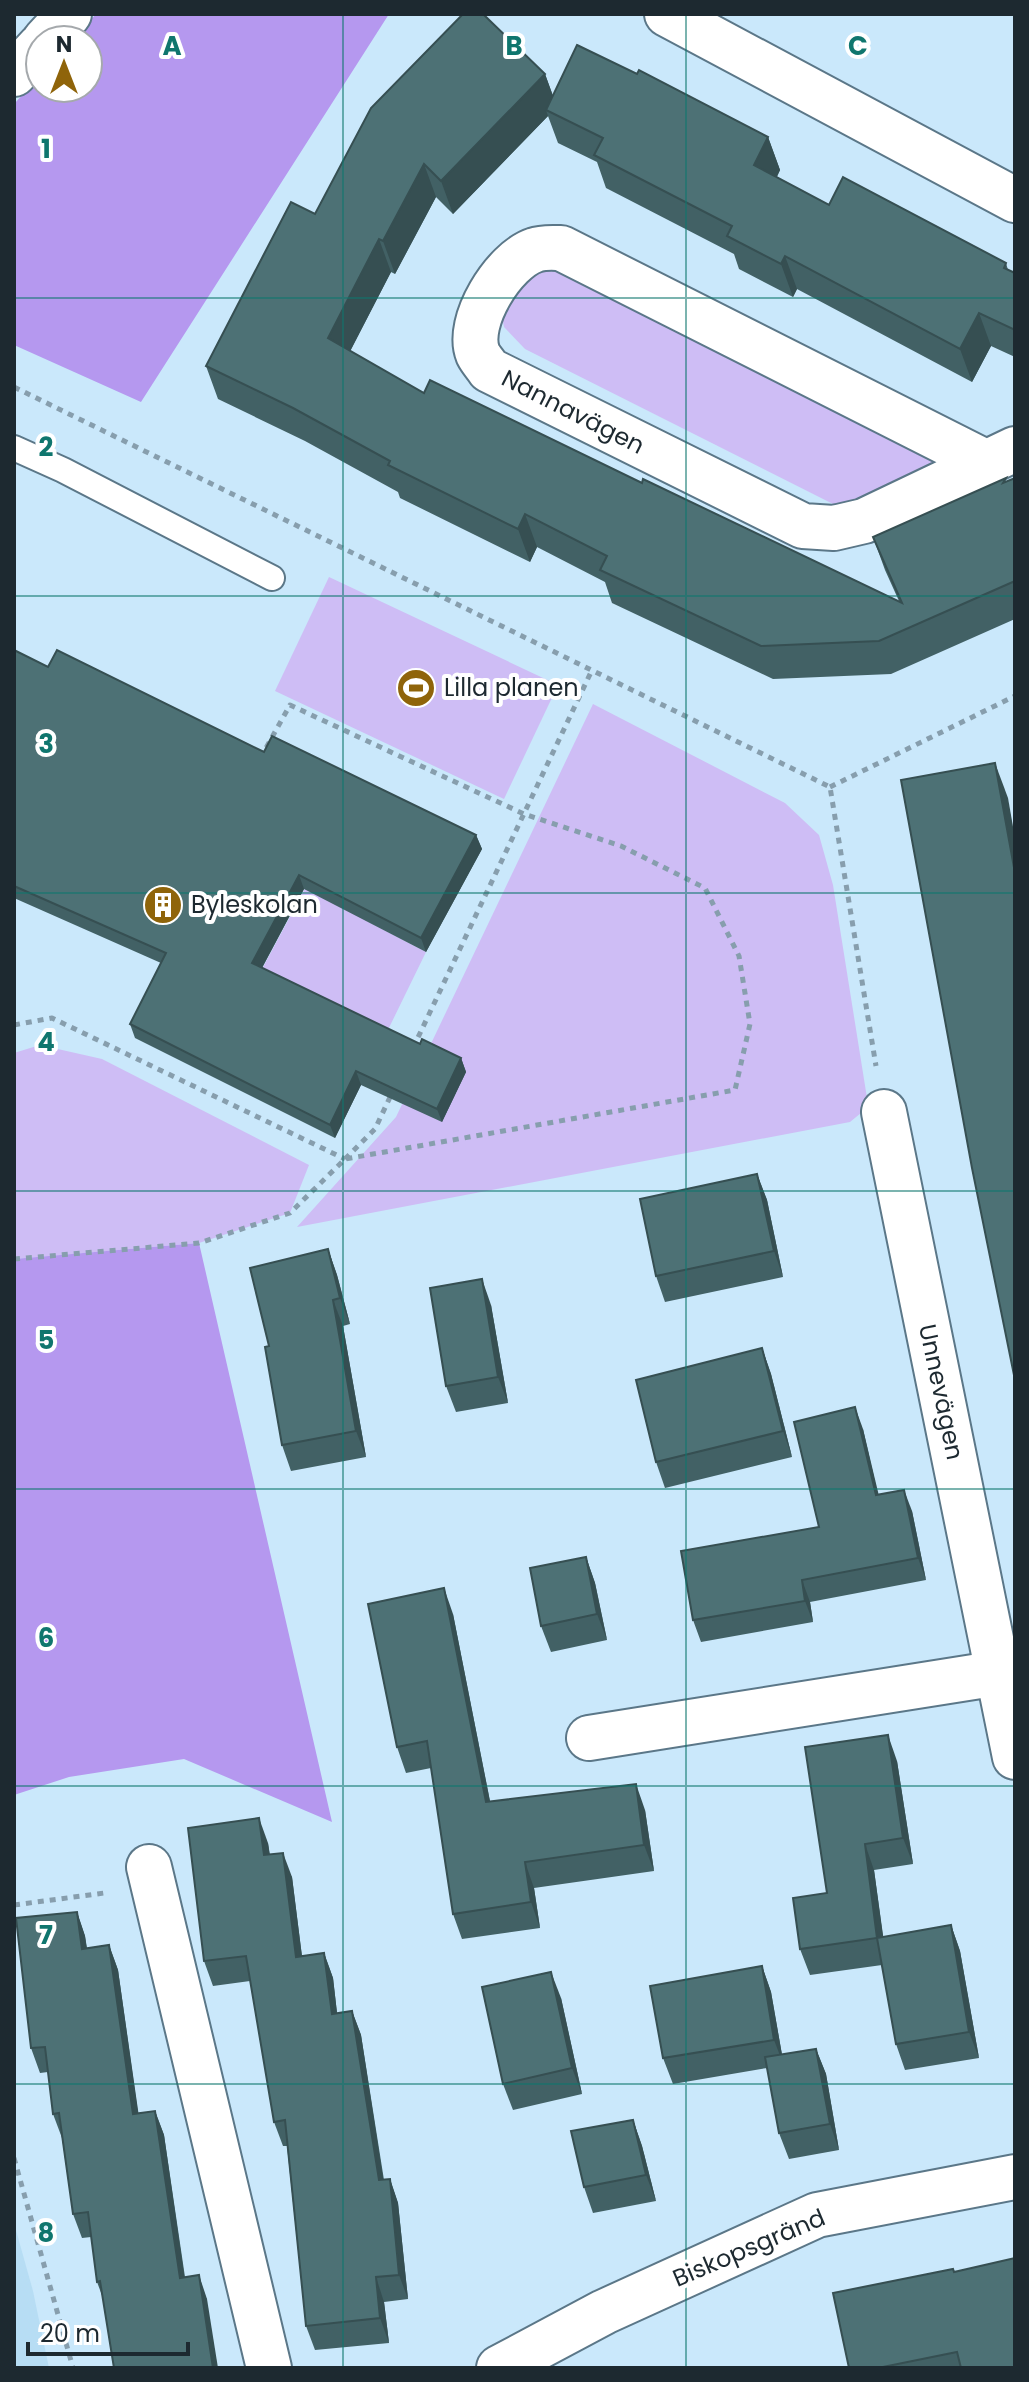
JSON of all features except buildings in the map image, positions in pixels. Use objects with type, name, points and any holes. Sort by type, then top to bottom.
[{"type":"street","points":[[667,14],[1015,200]]},
{"type":"street","name":"Nannavägen","points":[[561,248],[1000,456],[864,521],[834,528],[803,526],[489,370],[478,353],[476,335],[491,288],[512,263],[536,249],[561,248]]},
{"type":"street","name":"Unnevägen","points":[[884,1112],[1015,1757]]},
{"type":"street","points":[[589,1738],[999,1673]]},
{"type":"street","points":[[151,1876],[269,2368]]},
{"type":"street","name":"Biskopsgränd","points":[[499,2368],[604,2312],[817,2215],[1015,2177]]},
{"type":"lane","points":[[14,448],[272,578]]},
{"type":"path","points":[[14,387],[830,787]]},
{"type":"path","points":[[409,1058],[593,670]]},
{"type":"path","points":[[830,787],[1015,696]]},
{"type":"path","points":[[14,1025],[52,1018],[345,1159],[735,1090],[750,1024],[739,956],[705,888],[621,846],[524,814],[290,705],[261,756]]},
{"type":"path","points":[[830,787],[884,1112]]},
{"type":"path","points":[[14,1259],[199,1243],[290,1213],[375,1129],[395,1086]]},
{"type":"path","points":[[14,1905],[151,1876]]},
{"type":"path","points":[[14,2158],[73,2368]]},
{"type":"shaded area","points":[[96,14],[389,14],[141,402],[14,345],[14,104],[24,93],[24,104],[104,104],[104,24],[87,24]]},
{"type":"shaded area","points":[[536,249],[935,438],[941,484],[837,506],[525,349],[504,327],[499,300]]},
{"type":"shaded area","name":"Lilla planen","points":[[329,577],[558,685],[504,799],[275,691]]},
{"type":"shaded area","points":[[593,704],[785,803],[819,835],[833,885],[867,1098],[861,1113],[850,1122],[297,1227],[396,1117]]},
{"type":"shaded area","points":[[309,881],[365,920],[426,952],[384,1038],[254,984]]},
{"type":"shaded area","points":[[40,1045],[102,1059],[309,1165],[290,1213],[199,1243],[14,1259],[14,1053]]},
{"type":"shaded area","points":[[199,1243],[332,1822],[184,1759],[69,1777],[14,1795],[14,1259]]},
{"type":"shaded area","points":[[14,2223],[33,2291],[49,2368],[14,2368]]},
{"type":"place","name":"Lilla planen","points":[[416,688]]},
{"type":"place","name":"Byleskolan","points":[[163,905]]}]
